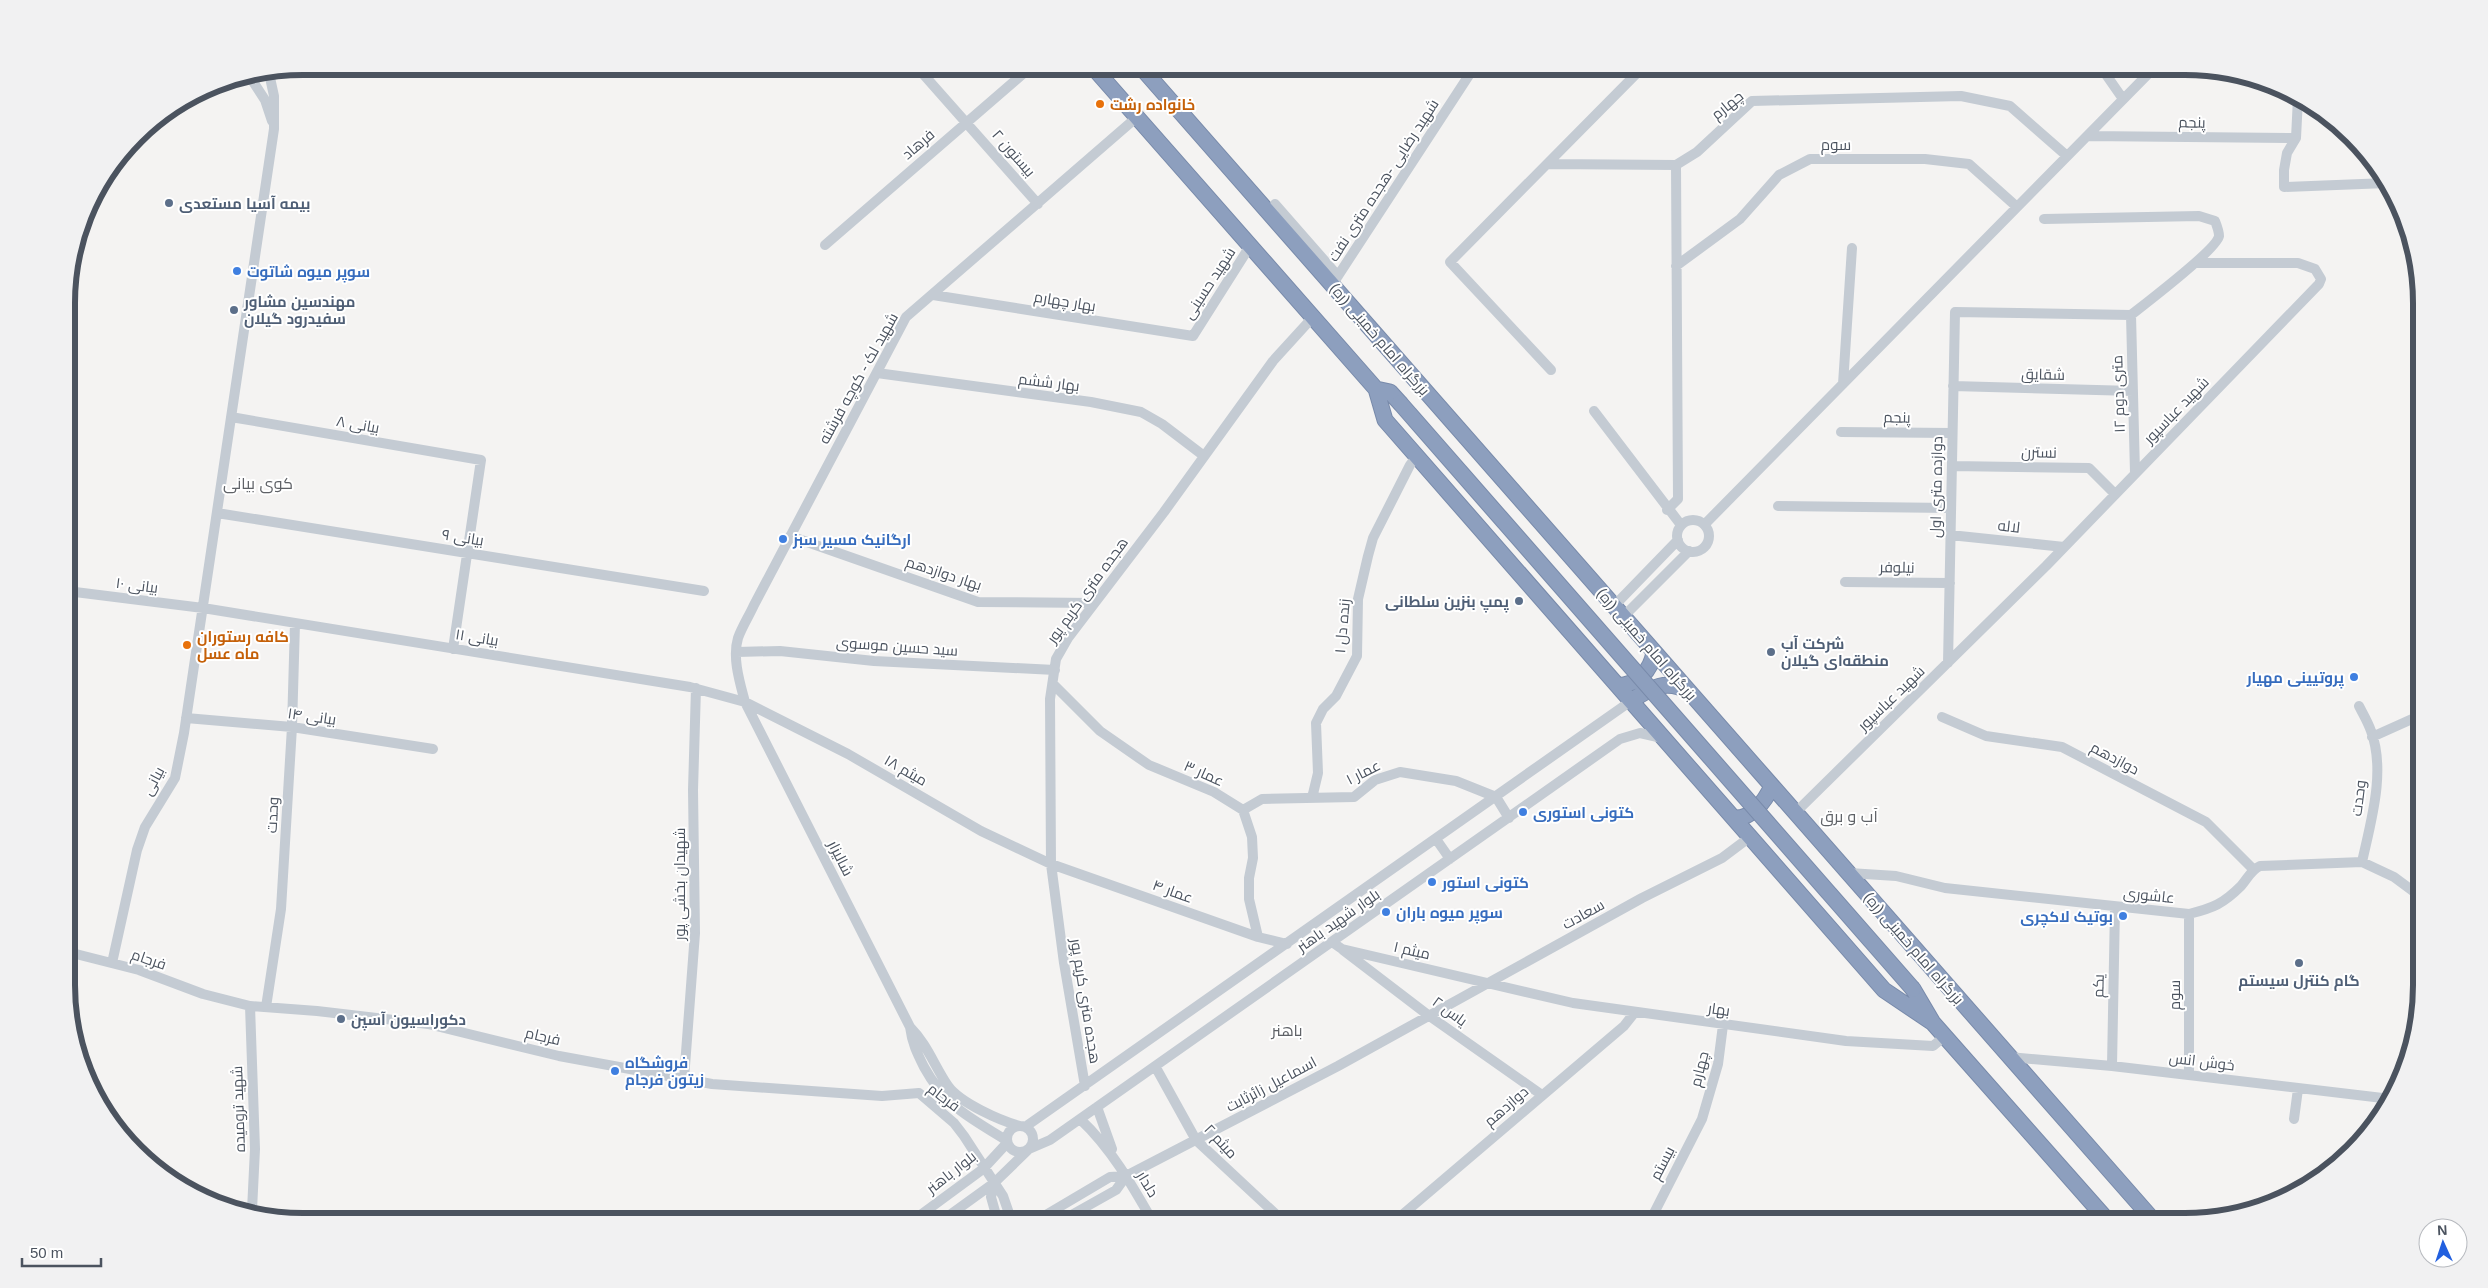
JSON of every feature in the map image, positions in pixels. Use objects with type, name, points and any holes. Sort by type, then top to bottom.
[{"type":"highway","name":"بزرگراه امام خمینی (ره)","points":[[1100,75],[1376,389],[1384,418],[1887,993],[1933,1023]]},
{"type":"highway","name":"بزرگراه امام خمینی (ره)","points":[[1148,75],[1335,281],[1618,611],[2147,1213]]},
{"type":"highway","name":"بزرگراه امام خمینی (ره)","points":[[1376,389],[1390,392],[1400,403],[1913,990],[1933,1023],[2101,1213]]},
{"type":"highway","points":[[1618,686],[1632,683],[1642,676],[1650,666],[1654,652]]},
{"type":"highway","points":[[1631,701],[1647,690],[1659,686],[1678,687],[1692,695]]},
{"type":"highway","points":[[1644,716],[1647,699],[1659,686]]},
{"type":"highway","points":[[1734,818],[1742,817],[1755,810],[1772,786]]},
{"type":"street","name":"بیستون ۲","points":[[924,75],[1038,204]]},
{"type":"street","name":"فرهاد","points":[[826,245],[1022,75]]},
{"type":"street","name":"شهید رضایی -هجده متری نفت","points":[[1335,281],[1469,75]]},
{"type":"street","points":[[1551,370],[1450,262],[1635,75]]},
{"type":"street","points":[[2106,75],[2123,99]]},
{"type":"street","points":[[1705,524],[2147,75]]},
{"type":"street","name":"بیانی","points":[[112,963],[137,850],[144,827],[175,778],[186,718],[274,129],[274,96],[270,77]]},
{"type":"street","points":[[252,81],[265,100],[274,129]]},
{"type":"street","name":"چهارم","points":[[1676,165],[1697,152],[1752,101],[1961,96],[2010,106],[2068,156]]},
{"type":"street","points":[[2298,104],[2296,138],[2287,153],[2284,187],[2379,183]]},
{"type":"street","name":"شهید لک - کوچه فرشته","points":[[745,702],[739,682],[738,639],[790,536],[906,318],[1137,117]]},
{"type":"street","name":"پنجم","points":[[2087,136],[2296,138]]},
{"type":"street","name":"سوم","points":[[1676,266],[1740,218],[1780,174],[1810,159],[1925,159],[1969,164],[2017,207]]},
{"type":"street","points":[[1548,164],[1676,165],[1678,499],[1667,510]]},
{"type":"street","points":[[1275,204],[1335,281]]},
{"type":"street","points":[[2044,219],[2207,217],[2215,221],[2219,236],[2216,242],[2195,263],[2131,315]]},
{"type":"street","name":"شهید حسینی","points":[[1192,336],[1250,246]]},
{"type":"street","points":[[1843,384],[1852,248]]},
{"type":"street","name":"شهید عباسپور","points":[[1795,812],[2064,547],[2321,280],[2315,268],[2298,263],[2195,263]]},
{"type":"street","name":"بهار چهارم","points":[[933,294],[1192,336]]},
{"type":"street","name":"دوازده متری اول","points":[[1948,663],[1954,312],[2131,315]]},
{"type":"street","name":"۱۲ متری دوم","points":[[2131,315],[2135,473]]},
{"type":"street","name":"هجده متری کریم پور","points":[[1085,1086],[1064,963],[1051,864],[1050,700],[1056,659],[1068,638],[1273,361],[1313,317]]},
{"type":"street","name":"بهار ششم","points":[[877,373],[1091,402],[1141,412],[1162,424],[1204,456]]},
{"type":"street","name":"شقایق","points":[[1953,386],[2133,391]]},
{"type":"street","points":[[1594,411],[1667,510],[1681,525]]},
{"type":"street","name":"بیانی ۸","points":[[231,417],[481,460],[467,553]]},
{"type":"street","name":"پنجم","points":[[1841,432],[1952,433]]},
{"type":"street","name":"زنده دل ۱","points":[[1312,798],[1318,773],[1316,724],[1323,709],[1336,696],[1356,656],[1358,599],[1373,538],[1410,465],[1417,456]]},
{"type":"street","name":"نسترن","points":[[1952,466],[2089,468],[2115,494]]},
{"type":"street","points":[[1778,506],[1951,508]]},
{"type":"street","name":"بیانی ۹","points":[[217,513],[704,591]]},
{"type":"street","points":[[1690,520],[1705,524],[1710,534],[1708,544],[1700,551],[1689,551],[1618,611],[1678,540],[1681,525],[1690,520]]},
{"type":"street","name":"لاله","points":[[1950,535],[2064,547]]},
{"type":"street","name":"بهار دوازدهم","points":[[790,536],[978,602],[1094,603]]},
{"type":"street","points":[[1678,540],[1689,551]]},
{"type":"street","points":[[453,649],[467,553]]},
{"type":"street","name":"نیلوفر","points":[[1845,582],[1950,583]]},
{"type":"street","name":"بیانی ۱۰","points":[[75,592],[203,608]]},
{"type":"street","name":"بیانی ۱۱","points":[[203,608],[696,688],[745,702]]},
{"type":"street","name":"وحدت","points":[[266,1007],[282,909],[296,623]]},
{"type":"street","name":"سید حسین موسوی","points":[[737,652],[780,651],[874,661],[1055,670]]},
{"type":"street","name":"عمار ۳","points":[[1053,684],[1100,731],[1148,765],[1214,792],[1243,810]]},
{"type":"street","name":"شهیدان بخشی پور","points":[[684,1079],[695,933],[693,790],[696,688]]},
{"type":"street","name":"بلوار شهید باهنر","points":[[1022,1126],[1085,1086],[1631,701]]},
{"type":"street","name":"میثم ۱۸","points":[[745,702],[848,754],[981,831],[1051,864]]},
{"type":"street","name":"شالیزار","points":[[745,702],[910,1027],[919,1036],[949,1088],[966,1102],[1022,1126]]},
{"type":"street","name":"وحدت","points":[[2359,706],[2372,737],[2377,766],[2372,816],[2362,862]]},
{"type":"street","name":"دوازدهم","points":[[1942,717],[1986,736],[2062,747],[2206,822],[2253,869]]},
{"type":"street","name":"بیانی ۱۴","points":[[186,718],[292,727],[433,749]]},
{"type":"street","points":[[2372,737],[2413,719]]},
{"type":"street","name":"بلوار شهید باهنر","points":[[1029,1149],[1050,1140],[1625,736],[1647,733],[1667,742]]},
{"type":"street","name":"عمار ۱","points":[[1243,810],[1262,799],[1354,797],[1375,780],[1400,772],[1456,781],[1496,797]]},
{"type":"street","points":[[1496,797],[1509,818]]},
{"type":"street","points":[[1243,810],[1252,837],[1253,858],[1249,878],[1249,899],[1258,937]]},
{"type":"street","name":"سعادت","points":[[1428,1015],[1642,898],[1722,858],[1750,837]]},
{"type":"street","points":[[1436,839],[1450,859]]},
{"type":"street","points":[[2253,869],[2260,866],[2362,862],[2394,877],[2413,891]]},
{"type":"street","name":"عمار ۴","points":[[1051,864],[1258,937],[1287,944]]},
{"type":"street","name":"عاشوری","points":[[1848,873],[1896,876],[1945,888],[2189,914],[2216,907],[2241,885],[2253,869]]},
{"type":"street","name":"یکم","points":[[2112,1066],[2115,907]]},
{"type":"street","name":"سوم","points":[[2189,914],[2189,1075]]},
{"type":"street","name":"میثم ۱","points":[[1332,942],[1342,949],[1488,982]]},
{"type":"street","name":"یاس ۲","points":[[1342,949],[1428,1015],[1542,1095]]},
{"type":"street","name":"فرجام","points":[[75,954],[139,970],[203,994],[250,1006],[428,1024],[559,1056],[684,1079],[753,1088],[882,1096],[919,1093],[954,1123],[1003,1196],[1009,1213]]},
{"type":"street","name":"بهار","points":[[1488,982],[1573,1002],[1723,1025],[1846,1041],[1933,1046],[1944,1036]]},
{"type":"street","name":"شهید ترومیده","points":[[250,1006],[255,1149],[252,1207]]},
{"type":"street","name":"دوازدهم","points":[[1405,1213],[1624,1026],[1635,1012]]},
{"type":"street","name":"اسماعیل زائرثابت","points":[[1126,1176],[1428,1015]]},
{"type":"street","name":"چهارم","points":[[1702,1119],[1718,1064],[1723,1025]]},
{"type":"street","name":"شالیزار","points":[[910,1027],[912,1044],[934,1085],[946,1101],[1007,1142]]},
{"type":"street","name":"خوش انس","points":[[2009,1057],[2112,1066],[2383,1098]]},
{"type":"street","name":"میثم ۲","points":[[1155,1066],[1196,1140],[1273,1213]]},
{"type":"street","points":[[919,1093],[944,1080]]},
{"type":"street","points":[[2294,1119],[2298,1089]]},
{"type":"street","points":[[1097,1107],[1117,1161]]},
{"type":"street","points":[[1080,1119],[1095,1133],[1117,1161]]},
{"type":"street","name":"بیستم","points":[[1654,1213],[1702,1119]]},
{"type":"street","points":[[952,1213],[994,1183],[1029,1149],[1033,1136],[1022,1126],[1013,1128],[1008,1133],[1007,1142],[1016,1152],[1029,1149]]},
{"type":"street","name":"بلوار باهنر","points":[[922,1213],[983,1168],[1007,1142]]},
{"type":"street","name":"دلدار","points":[[1117,1161],[1148,1213]]},
{"type":"street","points":[[1049,1213],[1110,1177],[1126,1176]]},
{"type":"street","points":[[1075,1213],[1116,1190],[1126,1176]]},
{"type":"street","points":[[994,1183],[991,1197],[995,1213]]},
{"type":"place","name":"خانواده رشت","points":[[1100,104]]},
{"type":"place","name":"بیمه آسیا مستعدی","points":[[169,203]]},
{"type":"place","name":"سوپر میوه شاتوت","points":[[237,271]]},
{"type":"place","name":"مهندسین مشاور سفیدرود گیلان","points":[[234,310]]},
{"type":"place","name":"ارگانیک مسیر سبز","points":[[783,539]]},
{"type":"place","name":"پمپ بنزین سلطانی","points":[[1519,601]]},
{"type":"place","name":"کافه رستوران ماه عسل","points":[[187,645]]},
{"type":"place","name":"شرکت آب منطقه‌ای گیلان","points":[[1771,652]]},
{"type":"place","name":"پروتیینی مهیار","points":[[2354,677]]},
{"type":"place","name":"کتونی استوری","points":[[1523,812]]},
{"type":"place","name":"کتونی استور","points":[[1432,882]]},
{"type":"place","name":"سوپر میوه باران","points":[[1386,912]]},
{"type":"place","name":"بوتیک لاکچری","points":[[2123,916]]},
{"type":"place","name":"گام کنترل سیستم","points":[[2299,963]]},
{"type":"place","name":"دکوراسیون آسپن","points":[[341,1019]]},
{"type":"place","name":"فروشگاه زیتون فرجام","points":[[615,1071]]},
{"type":"district","name":"کوی بیانی","points":[[258,483]]},
{"type":"district","name":"آب و برق","points":[[1849,816]]},
{"type":"district","name":"باهنر","points":[[1287,1030]]}]
